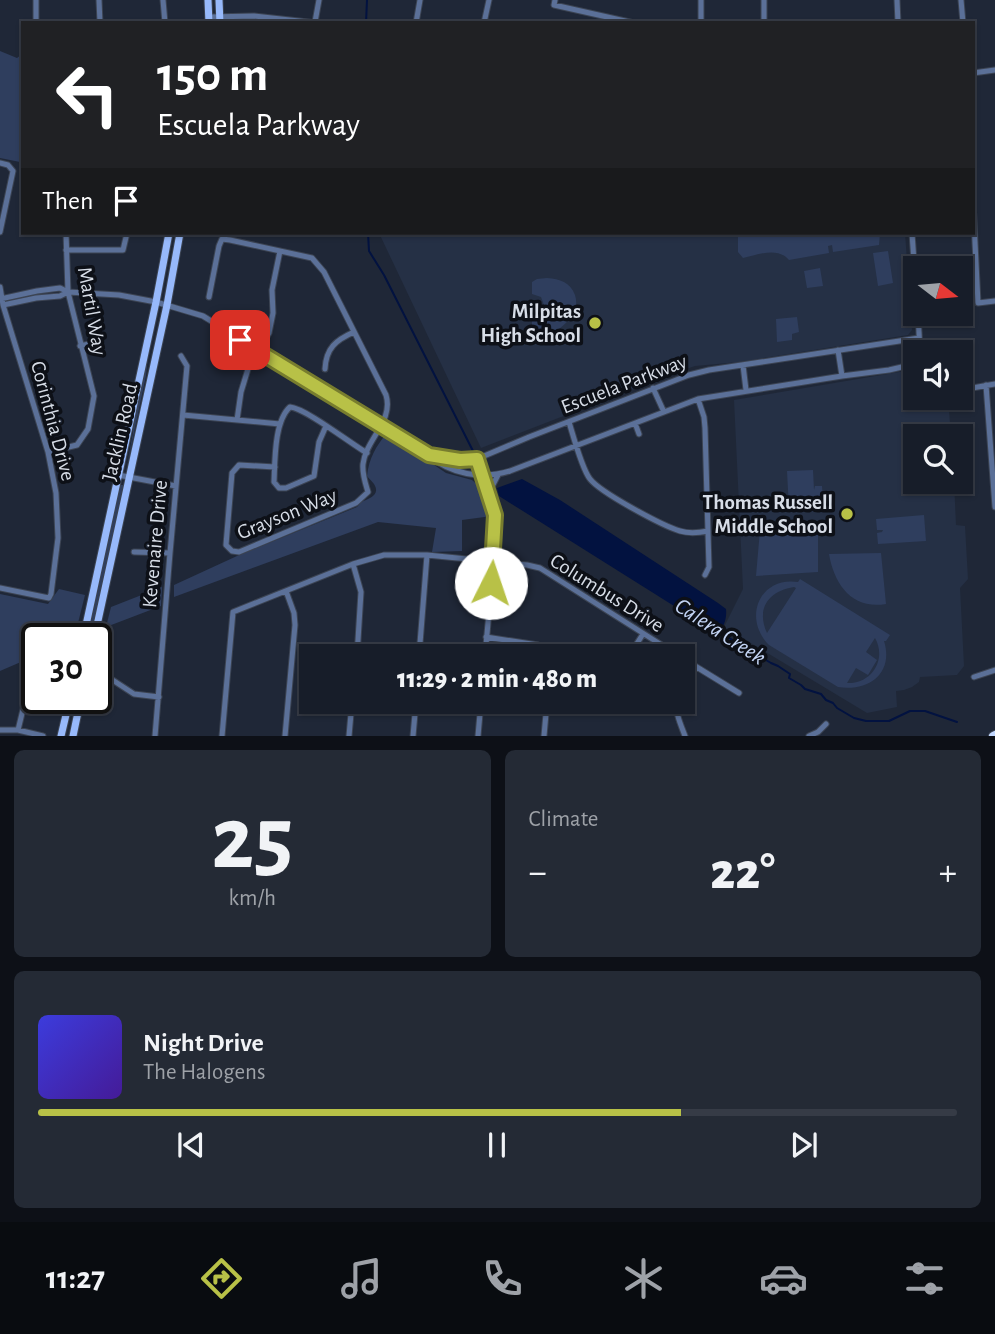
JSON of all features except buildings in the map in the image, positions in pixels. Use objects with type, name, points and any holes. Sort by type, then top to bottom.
[{"type":"main road","points":[[208,0],[210,20]]},
{"type":"main road","points":[[219,0],[220,20]]},
{"type":"main road","name":"Jacklin Road","points":[[86,623],[169,235]]},
{"type":"main road","name":"Jacklin Road","points":[[97,623],[167,305],[180,235]]},
{"type":"main road","points":[[61,736],[66,714]]},
{"type":"main road","points":[[73,736],[78,714]]},
{"type":"street","points":[[36,0],[36,21]]},
{"type":"street","points":[[99,0],[100,21]]},
{"type":"street","points":[[163,0],[165,21]]},
{"type":"street","points":[[316,21],[319,0]]},
{"type":"street","points":[[416,21],[421,0]]},
{"type":"street","points":[[484,21],[489,0]]},
{"type":"street","points":[[701,0],[701,21]]},
{"type":"street","points":[[764,0],[764,21]]},
{"type":"street","points":[[897,0],[898,21]]},
{"type":"street","points":[[961,0],[963,21]]},
{"type":"street","points":[[554,3],[626,21]]},
{"type":"street","points":[[210,20],[254,16],[306,21]]},
{"type":"street","points":[[975,73],[995,70]]},
{"type":"street","points":[[0,163],[8,165],[13,171],[0,232]]},
{"type":"street","name":"Martil Way","points":[[48,452],[77,445],[88,429],[94,396],[68,292],[66,235]]},
{"type":"street","points":[[66,250],[123,250],[127,235]]},
{"type":"street","points":[[912,235],[914,256]]},
{"type":"street","points":[[975,235],[978,303],[995,301]]},
{"type":"street","points":[[209,297],[222,239],[312,258],[324,272],[386,395],[388,410],[367,453],[326,426],[293,407],[287,409],[280,424],[275,467],[274,482],[279,488],[286,488],[314,476],[319,442],[326,426]]},
{"type":"street","points":[[237,420],[248,369],[270,333],[272,290],[280,251]]},
{"type":"street","name":"Corinthia Drive","points":[[0,287],[1,302],[48,452],[56,493],[58,538],[49,598],[0,588]]},
{"type":"street","name":"Escuela Parkway","points":[[1,302],[60,296],[68,292],[119,295],[156,302],[203,316],[429,455],[444,467],[482,475],[498,474],[698,399],[903,367]]},
{"type":"street","points":[[919,326],[919,338]]},
{"type":"street","points":[[325,369],[329,349],[335,342],[354,332]]},
{"type":"street","name":"Escuela Parkway","points":[[429,455],[460,460],[477,459],[699,372],[919,338]]},
{"type":"street","points":[[80,346],[98,342]]},
{"type":"street","points":[[838,350],[842,376]]},
{"type":"street","name":"Kevenaire Drive","points":[[155,736],[187,366],[181,356]]},
{"type":"street","points":[[743,365],[747,390]]},
{"type":"street","points":[[973,388],[995,384]]},
{"type":"street","points":[[986,386],[995,507]]},
{"type":"street","points":[[653,388],[664,412]]},
{"type":"street","points":[[698,399],[705,428],[709,567],[705,575]]},
{"type":"street","points":[[183,415],[280,424]]},
{"type":"street","points":[[569,422],[589,478],[604,491],[661,524],[695,534],[708,531]]},
{"type":"street","points":[[635,423],[639,434]]},
{"type":"street","name":"Grayson Way","points":[[275,467],[239,465],[232,473],[226,545],[232,551],[239,552],[355,503],[368,492],[363,478],[363,462],[367,453]]},
{"type":"street","points":[[477,459],[495,515],[486,644]]},
{"type":"street","points":[[488,494],[498,474]]},
{"type":"street","points":[[118,475],[176,486]]},
{"type":"street","points":[[134,552],[170,553]]},
{"type":"street","name":"Columbus Drive","points":[[222,736],[233,612],[353,564],[384,555],[427,555],[540,568],[660,644]]},
{"type":"street","points":[[420,644],[427,555]]},
{"type":"street","points":[[353,564],[361,592],[358,644]]},
{"type":"street","points":[[285,736],[295,625],[294,613],[286,591]]},
{"type":"street","points":[[637,644],[643,634]]},
{"type":"street","points":[[486,638],[531,644]]},
{"type":"street","name":"Columbus Drive","points":[[696,667],[739,693]]},
{"type":"street","points":[[974,677],[995,670]]},
{"type":"street","points":[[112,680],[134,694],[159,697]]},
{"type":"street","points":[[18,730],[22,714]]},
{"type":"street","points":[[349,736],[351,714]]},
{"type":"street","points":[[413,736],[415,714]]},
{"type":"street","points":[[478,736],[480,714]]},
{"type":"street","points":[[544,736],[546,714]]},
{"type":"street","points":[[677,714],[685,736]]},
{"type":"street","points":[[809,736],[826,724]]},
{"type":"street","points":[[0,730],[18,730],[43,736]]},
{"type":"shaded area","points":[[0,51],[17,58],[21,55],[21,159],[20,162],[0,158]]},
{"type":"shaded area","name":"Milpitas High School","points":[[380,235],[905,235],[903,326],[912,326],[908,335],[739,362],[695,366],[481,448]]},
{"type":"shaded area","points":[[738,235],[880,235],[879,245],[833,252],[832,245],[828,246],[829,253],[789,260],[773,252],[743,258],[738,252]]},
{"type":"shaded area","points":[[888,251],[893,283],[878,286],[873,253]]},
{"type":"shaded area","points":[[820,268],[823,286],[807,288],[804,271]]},
{"type":"shaded area","points":[[547,278],[567,284],[575,295],[576,302],[569,319],[548,336],[547,331],[532,329],[532,316],[541,313],[544,305],[541,297],[532,294],[532,282]]},
{"type":"shaded area","points":[[797,317],[799,332],[792,334],[792,340],[777,342],[776,319]]},
{"type":"shaded area","points":[[148,354],[146,376],[127,466],[133,419]]},
{"type":"shaded area","name":"Thomas Russell Middle School","points":[[903,371],[903,410],[949,410],[950,424],[903,424],[903,494],[955,494],[956,525],[965,526],[968,579],[960,588],[964,666],[957,675],[920,677],[919,682],[912,687],[896,691],[897,707],[867,713],[724,627],[743,589],[734,400]]},
{"type":"shaded area","points":[[387,433],[446,473],[472,480],[480,487],[492,516],[462,520],[462,551],[432,552],[436,528],[378,522],[174,597],[174,585],[357,507],[373,496],[376,488],[367,476],[369,464]]},
{"type":"shaded area","points":[[813,470],[814,490],[815,486],[822,486],[823,500],[815,501],[816,511],[789,509],[787,471]]},
{"type":"shaded area","points":[[522,479],[560,500],[718,603],[726,609],[722,628],[717,633],[499,496],[497,488]]},
{"type":"shaded area","points":[[120,485],[123,485],[94,623],[90,623]]},
{"type":"shaded area","points":[[924,515],[926,541],[878,544],[877,533],[883,530],[877,530],[876,519]]},
{"type":"shaded area","points":[[818,527],[818,572],[756,576],[760,530]]},
{"type":"shaded area","points":[[881,553],[886,604],[874,605],[854,599],[840,585],[829,554]]},
{"type":"shaded area","points":[[800,579],[890,635],[884,641],[885,662],[876,678],[860,686],[838,687],[769,645],[757,623],[759,601],[765,592],[774,586],[785,582],[798,582]],"holes":[[[796,588],[767,633],[763,616],[767,603],[777,592]],[[875,638],[879,654],[875,669],[864,679],[847,683],[856,668],[868,675],[877,660],[866,652]]]},
{"type":"shaded area","points":[[162,587],[161,606],[112,625],[107,623],[111,607]]},
{"type":"shaded area","points":[[59,589],[85,595],[78,623],[21,623],[21,662],[0,671],[0,594],[48,604]]},
{"type":"waterway","name":"Calera Creek","points":[[366,21],[367,0]]},
{"type":"waterway","name":"Calera Creek","points":[[368,235],[369,251],[384,275],[473,451]]},
{"type":"waterway","name":"Calera Creek","points":[[719,632],[778,666],[805,689],[821,694],[854,718],[889,721],[910,711],[925,711],[957,722]]},
{"type":"place","name":"Milpitas High School","points":[[595,323]]},
{"type":"place","name":"Thomas Russell Middle School","points":[[847,514]]},
{"type":"route","points":[[240,340],[429,455],[460,460],[477,459],[495,515],[491,583]]}]
